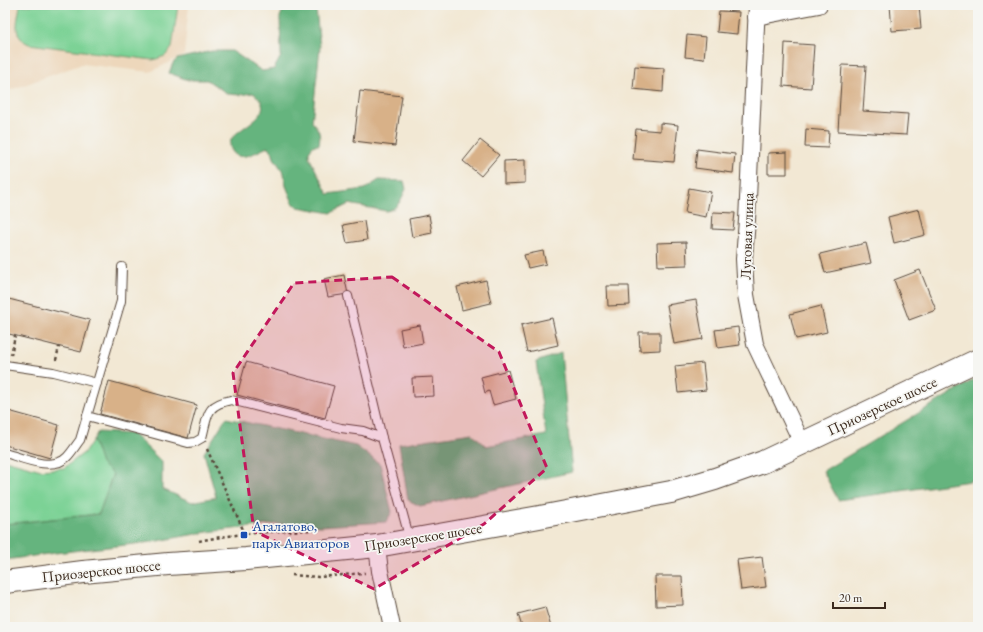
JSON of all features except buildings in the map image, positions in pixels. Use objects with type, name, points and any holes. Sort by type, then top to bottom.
[{"type":"main road","name":"Приозерское шоссе","points":[[5,582],[104,570],[246,559],[377,546],[411,541],[671,492],[715,479],[763,462],[978,360]]},
{"type":"street","name":"Луговая улица","points":[[794,448],[756,344],[746,296],[744,259],[748,220],[756,11],[819,5]]},
{"type":"street","points":[[377,546],[380,571],[392,627]]},
{"type":"lane","points":[[5,453],[45,464],[56,464],[66,458],[80,440],[121,301],[122,267]]},
{"type":"lane","points":[[348,296],[382,438],[411,541]]},
{"type":"lane","points":[[7,365],[53,372],[97,383]]},
{"type":"lane","points":[[87,416],[188,443],[195,442],[202,438],[210,408],[219,402],[231,400],[341,428],[363,431],[382,438]]},
{"type":"path","points":[[7,365],[15,336]]},
{"type":"path","points":[[202,438],[245,534]]},
{"type":"highlighted area","points":[[392,277],[499,352],[547,468],[484,524],[374,589],[254,531],[233,373],[294,283]]},
{"type":"shaded area","points":[[5,5],[189,5],[184,55],[150,72],[82,64],[5,92]]},
{"type":"green space","points":[[20,5],[178,5],[172,48],[165,56],[153,60],[29,44],[23,41],[20,37],[17,28]]},
{"type":"green space","points":[[285,5],[307,5],[316,9],[320,47],[312,122],[318,129],[320,138],[319,145],[314,145],[309,151],[309,157],[328,194],[365,189],[379,180],[404,181],[406,189],[399,203],[394,208],[386,211],[349,204],[331,213],[298,207],[293,203],[286,186],[284,173],[274,158],[272,151],[268,147],[248,156],[238,156],[234,154],[230,148],[232,138],[261,112],[263,106],[260,100],[253,93],[240,95],[228,94],[207,80],[188,80],[169,73],[173,63],[177,59],[212,51],[232,51],[262,71],[274,69],[281,56],[280,17]]},
{"type":"green space","points":[[561,353],[572,472],[420,506],[408,500],[399,444],[472,433],[486,446],[546,435],[536,362]]},
{"type":"green space","points":[[978,377],[978,477],[970,481],[838,500],[823,471]]},
{"type":"green space","points":[[226,418],[356,446],[380,464],[392,512],[386,522],[321,526],[277,524],[207,532],[152,542],[5,560],[5,524],[99,514],[113,474],[101,464],[93,440],[98,432],[133,434],[162,462],[162,489],[192,502],[216,497],[204,453]]},
{"type":"green space","points":[[93,440],[101,463],[113,473],[99,514],[5,524],[5,460],[41,470],[64,468],[85,452]]},
{"type":"place","name":"Агалатово, парк Авиаторов","points":[[244,535]]}]
